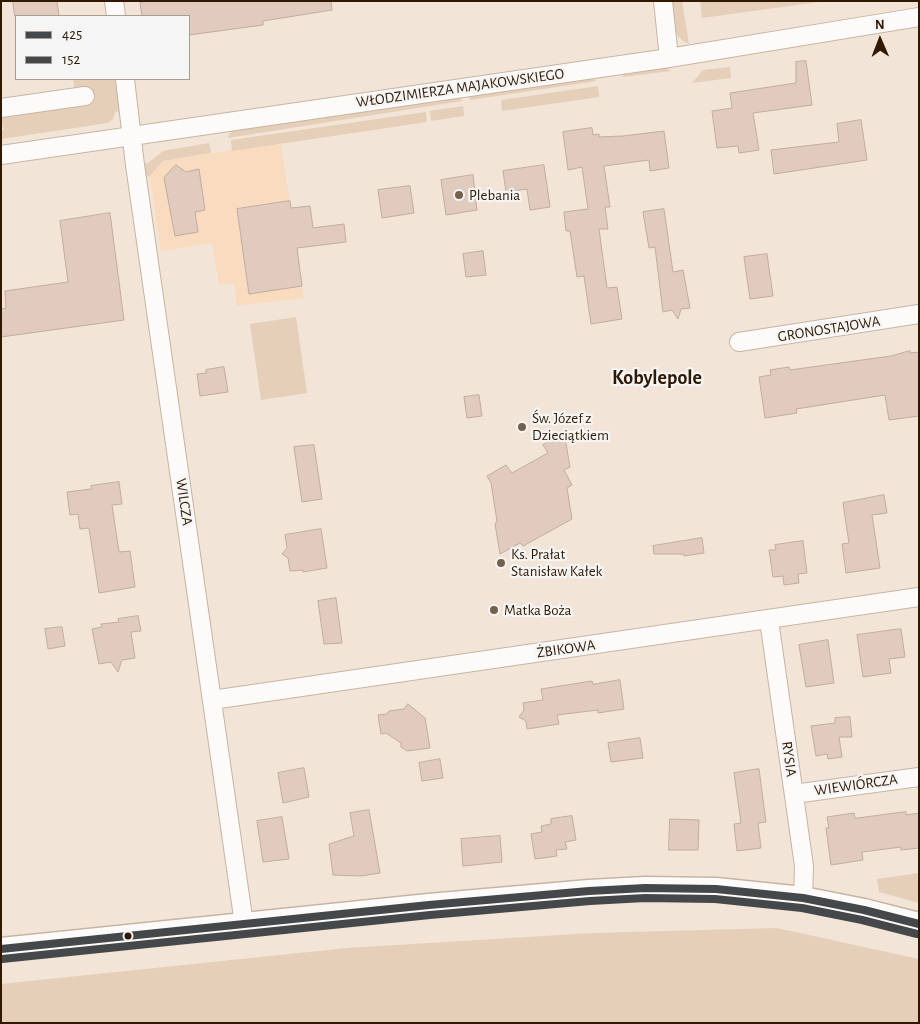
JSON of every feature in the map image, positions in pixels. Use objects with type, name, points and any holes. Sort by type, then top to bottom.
[{"type":"street","points":[[114,1],[116,15]]},
{"type":"street","points":[[663,1],[669,58]]},
{"type":"street","name":"WŁODZIMIERZA MAJAKOWSKIEGO","points":[[1,155],[669,58],[919,17]]},
{"type":"street","name":"WILCZA","points":[[125,80],[135,165],[244,924]]},
{"type":"street","points":[[1,108],[85,96]]},
{"type":"street","name":"GRONOSTAJOWA","points":[[739,342],[919,314]]},
{"type":"street","name":"ŻBIKOWA","points":[[212,700],[919,597]]},
{"type":"street","name":"RYSIA","points":[[769,620],[804,866],[803,898]]},
{"type":"street","name":"WIEWIÓRCZA","points":[[794,794],[919,777]]},
{"type":"street","points":[[1,949],[520,896],[645,888],[716,889],[803,898],[864,910],[919,924]]},
{"type":"shaded area","points":[[670,1],[682,1],[689,44],[683,41],[675,32]]},
{"type":"shaded area","points":[[700,1],[826,1],[702,18]]},
{"type":"shaded area","points":[[664,66],[671,71],[623,77],[624,72]]},
{"type":"shaded area","points":[[730,67],[731,78],[692,83],[703,70]]},
{"type":"shaded area","points":[[590,77],[597,81],[470,100],[469,95]]},
{"type":"shaded area","points":[[73,80],[117,80],[121,111],[115,112],[113,119],[108,123],[1,139],[1,131],[4,130],[1,121],[1,99],[74,88]]},
{"type":"shaded area","points":[[598,86],[599,97],[502,111],[501,100]]},
{"type":"shaded area","points":[[461,96],[462,101],[228,138],[229,134],[235,130]]},
{"type":"shaded area","points":[[463,106],[464,116],[431,121],[430,111]]},
{"type":"shaded area","points":[[426,112],[427,122],[232,151],[231,140]]},
{"type":"shaded area","points":[[209,143],[211,153],[163,161],[150,176],[144,178],[143,164],[148,163],[163,151]]},
{"type":"shaded area","points":[[281,143],[304,298],[237,306],[234,283],[219,285],[212,243],[161,251],[150,176],[163,161]]},
{"type":"shaded area","points":[[296,317],[307,393],[261,400],[250,324]]},
{"type":"shaded area","points":[[919,873],[919,903],[879,892],[877,879]]},
{"type":"shaded area","points":[[777,928],[919,959],[919,1023],[1,1023],[1,984],[347,948],[592,933]]},
{"type":"building","points":[[13,1],[57,1],[59,15],[15,16]]},
{"type":"building","points":[[149,1],[331,1],[332,10],[263,21],[263,25],[190,35],[190,15],[142,15],[140,3]]},
{"type":"building","points":[[806,61],[812,105],[753,113],[759,150],[739,153],[738,146],[717,148],[712,111],[732,108],[730,93],[796,83],[796,62]]},
{"type":"building","points":[[861,120],[867,160],[774,174],[771,150],[839,142],[837,124]]},
{"type":"building","points":[[592,128],[593,135],[599,134],[599,137],[664,131],[669,168],[650,171],[649,160],[604,166],[610,207],[605,207],[608,229],[599,229],[607,288],[617,287],[622,319],[591,324],[584,276],[577,277],[570,231],[566,231],[564,212],[588,209],[582,167],[568,170],[563,132]]},
{"type":"building","points":[[176,165],[186,172],[199,169],[205,210],[195,212],[198,232],[175,236],[164,178]]},
{"type":"building","points":[[544,165],[550,207],[530,210],[527,189],[506,192],[503,171]]},
{"type":"building","name":"Plebania","points":[[473,175],[477,210],[446,215],[441,180]]},
{"type":"building","points":[[410,186],[414,213],[382,218],[378,190]]},
{"type":"building","points":[[290,201],[291,208],[310,206],[313,228],[344,224],[346,242],[297,248],[302,286],[249,294],[237,209]]},
{"type":"building","points":[[664,209],[673,272],[683,270],[690,308],[681,309],[678,319],[672,310],[663,312],[655,247],[649,248],[643,212]]},
{"type":"building","points":[[110,213],[124,320],[1,337],[1,309],[6,308],[5,291],[68,282],[60,221]]},
{"type":"building","points":[[483,251],[486,275],[466,277],[463,254]]},
{"type":"building","points":[[767,254],[773,296],[750,299],[744,257]]},
{"type":"building","points":[[910,351],[910,353],[919,352],[919,416],[889,420],[885,395],[796,409],[797,413],[765,418],[759,377],[771,375],[770,370],[789,367],[790,370],[891,356]]},
{"type":"building","points":[[224,367],[228,392],[200,396],[197,374],[206,373],[206,370]]},
{"type":"building","points":[[479,395],[482,416],[467,418],[464,397]]},
{"type":"building","points":[[562,435],[566,444],[570,467],[564,470],[572,485],[567,488],[572,519],[523,546],[520,543],[500,554],[491,483],[487,476],[506,465],[512,473],[548,453],[543,445]]},
{"type":"building","points":[[314,445],[322,499],[302,502],[294,447]]},
{"type":"building","points":[[119,482],[122,504],[112,505],[119,552],[130,551],[135,587],[99,593],[89,528],[80,529],[78,514],[70,515],[67,492],[92,489],[91,486]]},
{"type":"building","points":[[884,495],[887,513],[872,515],[880,568],[846,573],[842,544],[849,543],[843,503]]},
{"type":"building","points":[[321,529],[327,568],[303,572],[303,570],[290,571],[288,558],[282,554],[287,548],[285,535]]},
{"type":"building","points":[[702,538],[704,553],[684,556],[684,554],[654,554],[653,546]]},
{"type":"building","points":[[803,541],[807,573],[798,574],[799,583],[784,585],[783,576],[773,577],[769,550],[776,550],[775,545]]},
{"type":"building","points":[[336,598],[342,643],[324,644],[318,601]]},
{"type":"building","points":[[138,616],[141,631],[131,632],[135,658],[122,660],[118,672],[111,662],[99,664],[92,629],[102,627],[101,624],[119,622],[118,619]]},
{"type":"building","points":[[62,627],[65,646],[48,649],[45,629]]},
{"type":"building","points":[[901,629],[905,657],[889,659],[891,673],[863,677],[857,635]]},
{"type":"building","points":[[828,640],[834,683],[806,687],[799,645]]},
{"type":"building","points":[[620,680],[624,709],[598,713],[598,710],[557,715],[559,724],[527,729],[526,721],[519,717],[524,710],[523,703],[543,700],[541,689],[592,681],[593,684]]},
{"type":"building","points":[[408,704],[425,718],[430,748],[407,751],[401,747],[401,743],[386,733],[381,734],[378,715],[404,709]]},
{"type":"building","points":[[850,717],[852,737],[839,737],[842,757],[828,759],[827,754],[816,756],[811,726],[835,723],[835,718]]},
{"type":"building","points":[[640,738],[643,758],[611,762],[608,743]]},
{"type":"building","points":[[440,759],[443,778],[422,781],[419,763]]},
{"type":"building","points":[[304,768],[309,797],[283,803],[278,773]]},
{"type":"building","points":[[759,769],[766,822],[758,823],[761,848],[737,851],[734,824],[741,823],[734,773]]},
{"type":"building","points":[[369,810],[380,873],[361,876],[333,875],[329,844],[354,836],[350,813]]},
{"type":"building","points":[[906,812],[906,815],[919,813],[919,848],[901,850],[901,847],[862,852],[863,860],[831,865],[826,828],[829,828],[827,817],[854,813],[855,818]]},
{"type":"building","points":[[572,816],[576,840],[565,842],[567,849],[556,850],[557,856],[535,859],[531,834],[542,832],[541,826],[551,824],[551,819]]},
{"type":"building","points":[[282,817],[289,859],[263,862],[257,821]]},
{"type":"building","points":[[670,819],[699,820],[698,850],[669,850]]},
{"type":"building","points":[[500,836],[502,862],[463,866],[461,839]]},
{"type":"transit line","name":"425","points":[[1,949],[429,905],[645,888],[716,889],[803,898],[864,910],[919,924]]},
{"type":"transit line","name":"152","points":[[2,959],[430,915],[645,898],[715,899],[802,908],[862,920],[917,934]]},
{"type":"place","name":"Plebania","points":[[459,195]]},
{"type":"place","name":"Św. Józef z Dzieciątkiem","points":[[522,427]]},
{"type":"place","name":"Ks. Prałat Stanisław Kałek","points":[[501,563]]},
{"type":"place","name":"Matka Boża","points":[[494,610]]},
{"type":"district","name":"Kobylepole","points":[[657,378]]}]
